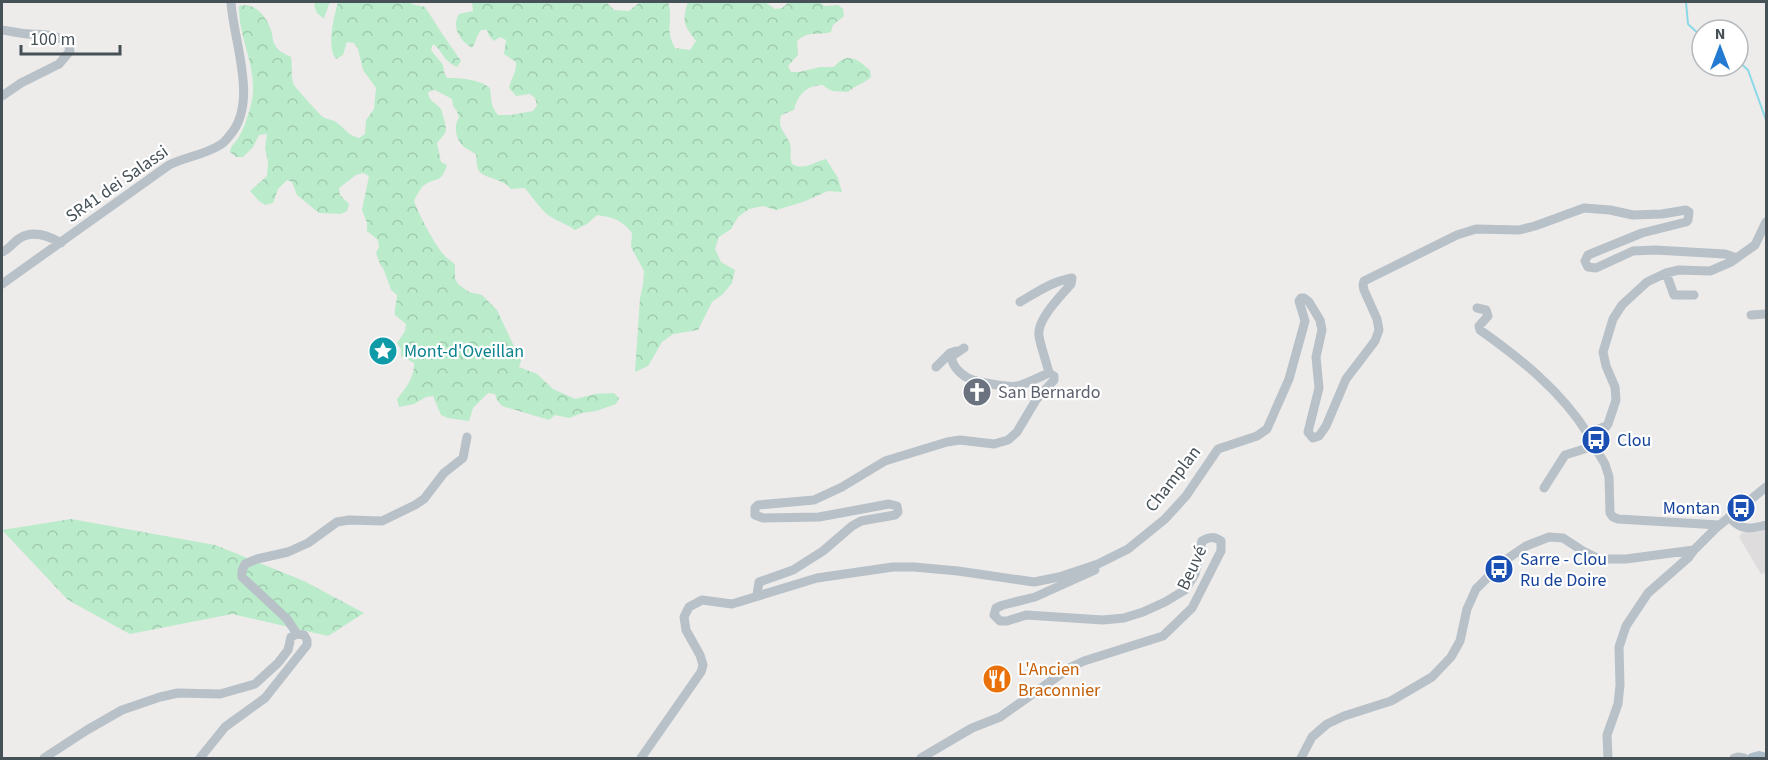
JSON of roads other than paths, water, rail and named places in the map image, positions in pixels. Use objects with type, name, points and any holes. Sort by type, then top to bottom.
[{"type":"street","name":"SR41 dei Salassi","points":[[2,284],[169,165],[182,158],[222,145],[234,130],[243,98],[243,73],[231,2]]},
{"type":"street","points":[[2,30],[49,34],[68,43],[70,51],[59,64],[21,83],[2,96]]},
{"type":"street","name":"Champlan","points":[[1120,553],[1145,537],[1165,519],[1186,496],[1218,449],[1257,436],[1267,429],[1289,379],[1305,321],[1299,301],[1301,298],[1309,302],[1320,320],[1322,330],[1316,357],[1319,388],[1308,432],[1313,438],[1319,436],[1326,426],[1346,379],[1375,340],[1378,330],[1377,319],[1363,285],[1364,281],[1456,235],[1476,229],[1519,230],[1584,208],[1632,215],[1686,210],[1689,212],[1686,222],[1642,233],[1588,255],[1585,261],[1588,267],[1596,268],[1634,251],[1725,254],[1737,258]]},
{"type":"street","points":[[1719,525],[1618,519],[1610,513],[1609,477],[1605,464],[1594,446],[1608,424],[1616,400],[1616,391],[1603,352],[1613,319],[1622,305],[1647,282],[1679,270],[1710,271],[1737,258],[1755,245],[1767,222]]},
{"type":"street","points":[[2,252],[9,249],[19,238],[29,234],[50,236],[61,243]]},
{"type":"street","points":[[1666,273],[1674,295],[1694,296]]},
{"type":"street","points":[[757,595],[759,582],[793,570],[823,551],[852,526],[861,521],[895,515],[898,512],[897,506],[889,504],[819,518],[763,518],[755,515],[755,508],[758,505],[814,500],[842,487],[885,461],[947,442],[960,440],[994,444],[1008,440],[1017,432],[1036,400],[1054,380],[1054,376],[1048,373],[1038,334],[1039,327],[1043,318],[1071,284],[1072,278],[1062,279],[1020,302]]},
{"type":"street","points":[[1477,308],[1486,310],[1488,316],[1479,326],[1480,330],[1538,374],[1579,420],[1588,434],[1608,424]]},
{"type":"street","points":[[1751,315],[1767,314]]},
{"type":"street","points":[[936,367],[950,352],[963,348],[952,356],[951,360],[953,365],[968,378],[1002,387],[1017,386],[1048,373]]},
{"type":"street","points":[[297,634],[279,611],[242,577],[245,564],[288,552],[308,543],[338,522],[382,521],[415,505],[424,499],[444,473],[463,458],[467,437]]},
{"type":"street","points":[[1544,488],[1564,455],[1594,446]]},
{"type":"street","points":[[1608,759],[1608,735],[1618,704],[1620,685],[1619,646],[1626,626],[1648,593],[1689,557],[1719,525],[1767,487]]},
{"type":"street","points":[[1730,518],[1738,526],[1751,529],[1767,525]]},
{"type":"street","name":"Beuvé","points":[[921,759],[972,728],[1000,717],[1071,667],[1163,636],[1192,609],[1221,551],[1221,541],[1209,537],[1202,541],[1195,574],[1185,590],[1143,612],[1124,618],[1103,620],[1026,615],[1000,621],[994,615],[996,609],[1003,605],[1035,597],[1118,560],[1120,553]]},
{"type":"street","points":[[1301,759],[1312,737],[1327,723],[1390,701],[1432,677],[1451,657],[1460,641],[1467,609],[1476,589],[1504,561],[1526,546],[1549,537],[1563,538],[1599,559],[1626,559],[1694,550]]},
{"type":"street","points":[[641,759],[701,672],[703,665],[700,655],[686,630],[684,617],[689,607],[702,600],[732,604],[817,578],[893,567],[958,571],[1034,582],[1059,578],[1098,564],[1120,553]]},
{"type":"street","points":[[44,759],[122,710],[178,693],[220,694],[255,684],[288,651],[291,637],[297,634],[303,635],[307,645],[265,698],[225,727],[200,759]]},
{"type":"street","points":[[1734,759],[1738,757],[1744,759]]},
{"type":"waterway","points":[[1686,2],[1690,26]]},
{"type":"waterway","points":[[1750,76],[1766,120]]},
{"type":"place","name":"Mont-d'Oveillan","points":[[383,351]]},
{"type":"place","name":"San Bernardo","points":[[977,392]]},
{"type":"place","name":"Clou","points":[[1596,440]]},
{"type":"place","name":"Montan","points":[[1741,508]]},
{"type":"place","name":"Sarre - Clou Ru de Doire","points":[[1499,569]]},
{"type":"place","name":"L'Ancien Braconnier","points":[[997,679]]}]
